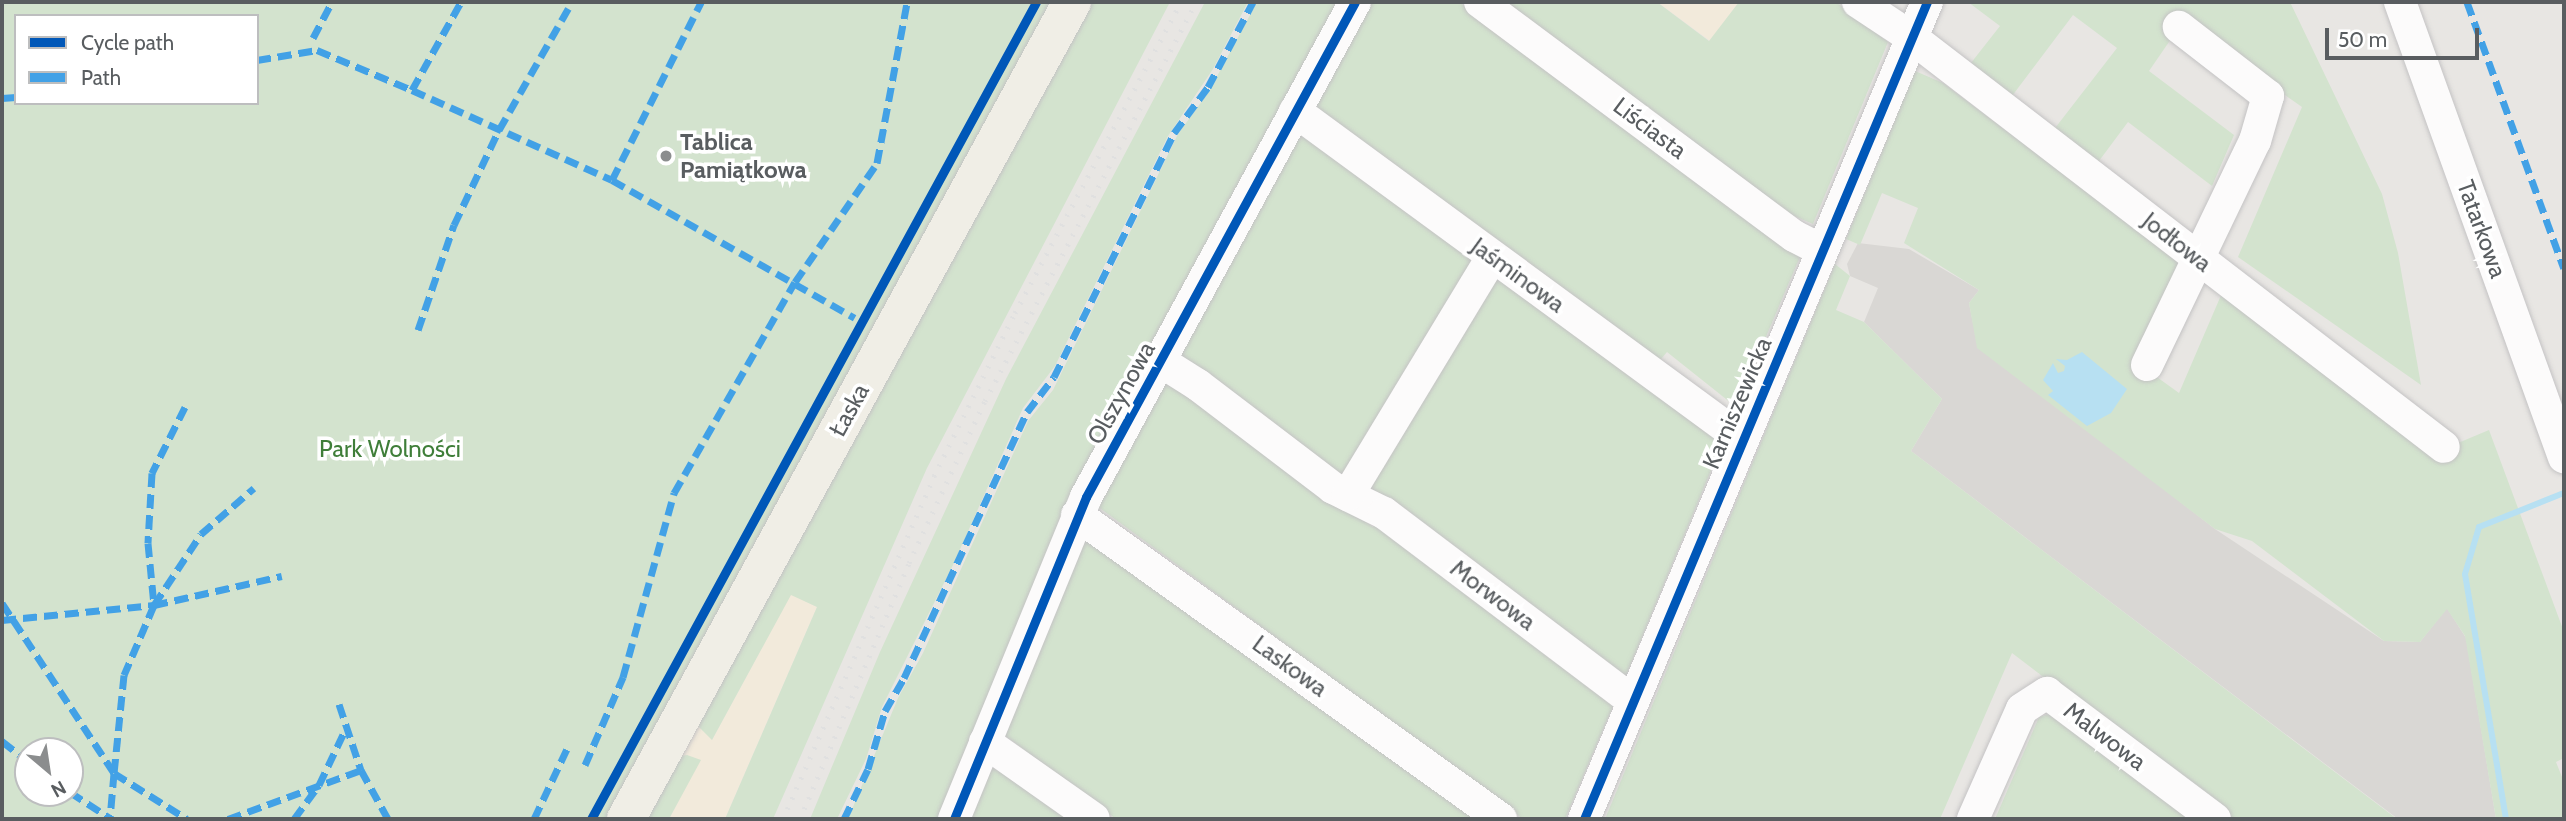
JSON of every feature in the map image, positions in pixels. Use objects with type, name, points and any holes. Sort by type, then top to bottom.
[{"type":"main road","name":"Łaska","points":[[626,819],[1072,2]]},
{"type":"street","name":"Olszynowa","points":[[954,819],[1077,515],[1354,2]]},
{"type":"street","name":"Liściasta","points":[[1480,2],[1794,236],[1821,250]]},
{"type":"street","name":"Jodłowa","points":[[1858,2],[1911,37],[2444,447]]},
{"type":"street","name":"Karniszewicka","points":[[1584,819],[1927,2]]},
{"type":"street","name":"Tatarkowa","points":[[2400,2],[2564,457]]},
{"type":"street","points":[[2147,365],[2201,260],[2255,141],[2268,96],[2179,27]]},
{"type":"street","name":"Jaśminowa","points":[[1296,111],[1742,439]]},
{"type":"street","points":[[1348,495],[1492,257]]},
{"type":"street","name":"Morwowa","points":[[1160,362],[1348,495],[1384,513],[1633,702]]},
{"type":"street","name":"Laskowa","points":[[1077,515],[1501,819]]},
{"type":"street","name":"Malwowa","points":[[1973,819],[2022,709],[2047,693],[2215,819]]},
{"type":"street","points":[[985,742],[1094,819]]},
{"type":"shaded area","points":[[1657,2],[1739,2],[1710,41]]},
{"type":"shaded area","points":[[1858,243],[1909,249],[1979,290],[1969,303],[1973,323],[2129,462],[2215,529],[2384,641],[2420,642],[2447,608],[2466,638],[2496,819],[2398,819],[1911,451],[1942,399],[1864,322],[1878,288],[1850,276],[1847,264]]},
{"type":"shaded area","points":[[791,594],[817,607],[725,819],[669,819],[700,760],[676,757],[696,719],[712,740]]},
{"type":"green space","name":"Park Wolności","points":[[2,2],[1057,2],[610,819],[2,819]]},
{"type":"green space","points":[[1086,2],[1170,2],[927,468],[773,819],[725,819],[817,607],[791,595],[712,740],[697,725]]},
{"type":"green space","points":[[1205,2],[1248,2],[1213,69],[1168,136],[1055,366],[1023,408],[953,565],[882,707],[866,759],[837,819],[810,819],[880,652],[1006,379]]},
{"type":"green space","points":[[1257,2],[1341,2],[939,819],[848,819],[898,698],[923,653],[1028,421],[1053,390],[1178,134],[1208,93]]},
{"type":"green space","points":[[1369,2],[1459,2],[1800,257],[1736,407],[1667,352],[1656,365],[1311,109]]},
{"type":"green space","points":[[1503,2],[1657,2],[1709,41],[1739,2],[1836,2],[1888,42],[1813,224],[1785,212]]},
{"type":"green space","points":[[1968,2],[2290,2],[2382,194],[2398,253],[2421,385],[2238,257],[2302,107],[2182,23],[2149,71],[2234,135],[2212,186],[2128,122],[2096,165],[2052,132],[2117,48],[2073,15],[2009,100],[1967,68],[2000,26]]},
{"type":"green space","points":[[1915,71],[1943,83],[2179,261],[2136,362],[2179,393],[2222,293],[2434,453],[2489,430],[2564,632],[2564,758],[2556,762],[2564,782],[2564,819],[2496,819],[2465,636],[2447,609],[2420,642],[2384,641],[2252,541],[2215,529],[1977,348],[1969,303],[1979,290],[1904,243],[1918,208],[1882,193],[1860,245],[1846,239]]},
{"type":"green space","points":[[1305,132],[1481,258],[1344,482],[1175,361],[1297,135]]},
{"type":"green space","points":[[1835,264],[1850,276],[1836,310],[1864,322],[1942,399],[1911,451],[2397,819],[2230,819],[2012,653],[1940,819],[1605,819]]},
{"type":"green space","points":[[1501,275],[1724,439],[1623,683],[1363,488],[1492,276]]},
{"type":"green space","points":[[1167,377],[1373,527],[1379,520],[1616,699],[1565,819],[1523,819],[1097,506]]},
{"type":"green space","points":[[1082,538],[1101,543],[1475,819],[1116,819],[1003,734]]},
{"type":"green space","points":[[2060,711],[2196,819],[1995,819],[2039,717]]},
{"type":"green space","points":[[687,755],[701,760],[669,819],[641,819],[676,757]]},
{"type":"green space","points":[[989,767],[1019,779],[1072,819],[967,819]]},
{"type":"water","points":[[2082,352],[2127,389],[2111,413],[2087,426],[2048,395],[2053,391],[2043,380],[2053,363],[2058,373],[2064,371],[2065,366],[2056,359],[2067,360]]},
{"type":"waterway","points":[[2506,819],[2465,574],[2479,527],[2564,493]]},
{"type":"railway","points":[[783,819],[934,476],[1015,313],[1181,2]]},
{"type":"railway","points":[[800,819],[909,563],[985,401],[1196,2]]},
{"type":"marked path","points":[[313,38],[332,2]]},
{"type":"marked path","points":[[412,90],[461,2]]},
{"type":"marked path","points":[[418,330],[454,225],[499,130],[572,2]]},
{"type":"marked path","points":[[612,180],[701,2]]},
{"type":"marked path","points":[[585,765],[623,677],[674,493],[795,282],[877,163],[907,2]]},
{"type":"marked path","points":[[844,819],[868,769],[885,711],[904,678],[1027,412],[1054,377],[1174,133],[1208,87],[1253,2]]},
{"type":"marked path","points":[[2467,2],[2564,268]]},
{"type":"marked path","points":[[259,60],[317,50],[412,90],[612,180],[855,318]]},
{"type":"marked path","points":[[2,98],[14,97]]},
{"type":"marked path","points":[[185,407],[152,473],[148,543],[154,605],[124,675],[114,773],[187,819]]},
{"type":"marked path","points":[[154,605],[201,534],[254,488]]},
{"type":"marked path","points":[[2,620],[154,605],[282,576]]},
{"type":"marked path","points":[[2,603],[114,773],[110,819]]},
{"type":"marked path","points":[[339,704],[361,770],[388,819]]},
{"type":"marked path","points":[[294,819],[319,785],[347,726]]},
{"type":"marked path","points":[[2,741],[14,750]]},
{"type":"marked path","points":[[534,819],[567,749]]},
{"type":"marked path","points":[[228,819],[361,770]]},
{"type":"marked path","points":[[84,801],[110,818]]},
{"type":"cycle path","points":[[591,819],[1036,2]]},
{"type":"cycle path","points":[[954,819],[1086,497],[1355,2]]},
{"type":"cycle path","points":[[1584,819],[1927,2]]},
{"type":"place","name":"Tablica Pamiątkowa","points":[[666,156]]}]
